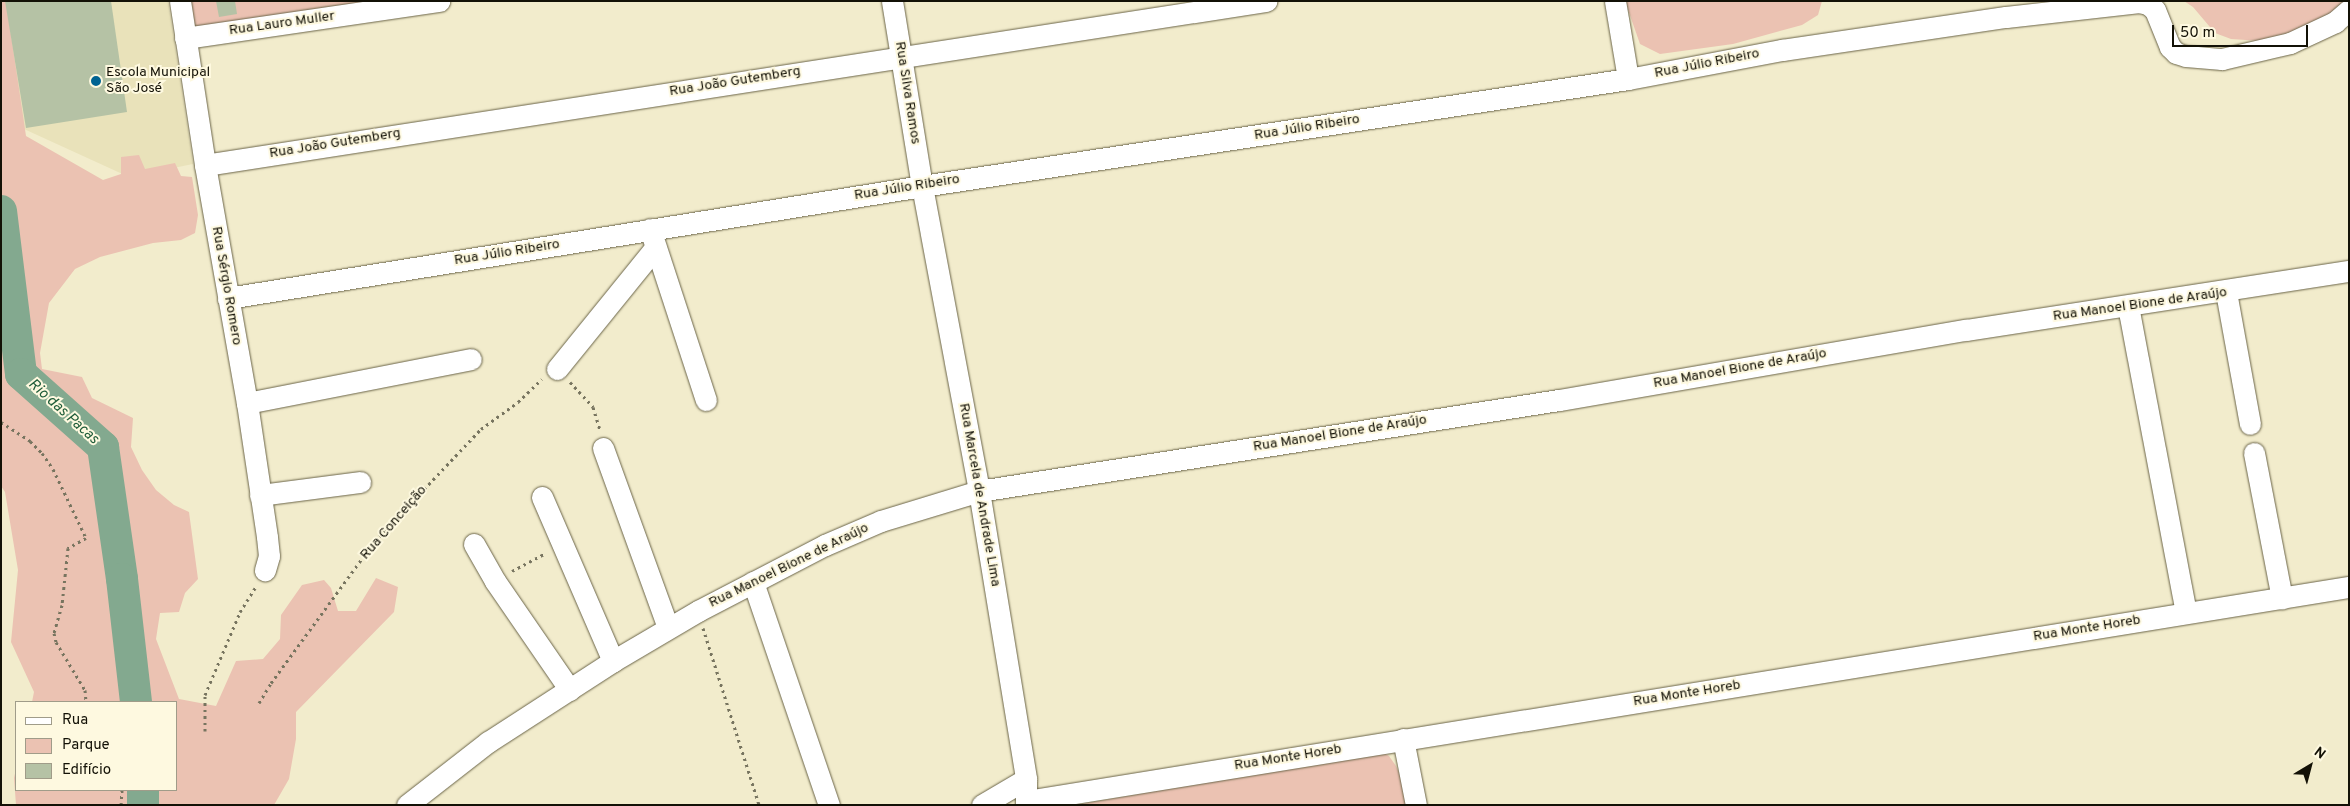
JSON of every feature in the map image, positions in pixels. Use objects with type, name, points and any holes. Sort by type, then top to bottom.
[{"type":"street","name":"Rua Sérgio Romero","points":[[180,1],[205,165],[247,403],[269,556],[266,570]]},
{"type":"street","name":"Rua Lauro Muller","points":[[186,38],[439,1]]},
{"type":"street","name":"Rua Silva Ramos","points":[[892,1],[922,186]]},
{"type":"street","name":"Rua João Gutemberg","points":[[205,165],[1266,1]]},
{"type":"street","points":[[1616,1],[1628,79]]},
{"type":"street","name":"Rua Júlio Ribeiro","points":[[228,298],[653,239],[922,186],[1628,79],[1842,41],[2006,16],[2139,2],[2148,4],[2155,10],[2170,48],[2186,56],[2222,59],[2290,43],[2334,22],[2349,10]]},
{"type":"street","name":"Rua Marcela de Andrade Lima","points":[[922,186],[979,491],[1026,779],[1026,803]]},
{"type":"street","points":[[557,369],[653,239]]},
{"type":"street","points":[[653,239],[706,400]]},
{"type":"street","name":"Rua Manoel Bione de Araújo","points":[[407,805],[488,742],[614,661],[698,611],[825,546],[881,521],[979,491],[1559,400],[1927,337],[2226,292],[2349,271]]},
{"type":"street","points":[[2226,292],[2250,424]]},
{"type":"street","points":[[2128,306],[2186,613]]},
{"type":"street","points":[[247,403],[471,360]]},
{"type":"street","points":[[603,448],[668,628]]},
{"type":"street","points":[[2254,453],[2282,598]]},
{"type":"street","points":[[260,495],[360,482]]},
{"type":"street","points":[[542,497],[614,661]]},
{"type":"street","points":[[474,544],[495,581],[570,690]]},
{"type":"street","points":[[753,582],[829,805]]},
{"type":"street","name":"Rua Monte Horeb","points":[[1026,803],[1404,739],[2349,587]]},
{"type":"street","points":[[1404,739],[1416,805]]},
{"type":"street","points":[[982,805],[1026,779]]},
{"type":"path","points":[[557,369],[593,407],[599,419],[603,448]]},
{"type":"path","name":"Rua Conceição","points":[[259,703],[271,683],[374,540],[481,429],[518,402],[537,383],[557,369]]},
{"type":"path","points":[[1,422],[30,441],[42,453],[53,469],[86,538],[68,548],[62,605],[54,633],[56,642],[84,690],[86,701]]},
{"type":"path","points":[[495,581],[562,544]]},
{"type":"path","points":[[205,731],[205,695],[214,669],[240,612],[266,570]]},
{"type":"path","points":[[698,611],[759,805]]},
{"type":"path","points":[[121,805],[122,791]]},
{"type":"shaded area","name":"Escola Municipal São José","points":[[1,1],[168,1],[193,164],[129,177],[24,129]]},
{"type":"green space","points":[[1,1],[6,1],[26,136],[103,180],[121,174],[121,157],[139,155],[145,169],[175,163],[181,176],[192,177],[198,215],[195,233],[181,240],[153,243],[100,257],[75,269],[49,303],[40,353],[42,369],[82,377],[92,398],[133,418],[131,447],[142,470],[156,490],[174,505],[189,512],[198,579],[185,593],[179,612],[160,613],[156,639],[179,699],[216,706],[236,661],[263,659],[280,639],[281,615],[302,585],[324,580],[331,588],[338,611],[356,611],[376,578],[398,587],[394,612],[296,712],[296,739],[289,779],[274,805],[16,805],[14,778],[15,774],[15,791],[178,791],[178,701],[32,701],[34,692],[11,642],[18,570],[5,492],[1,486]]},
{"type":"green space","points":[[180,1],[415,1],[185,38]]},
{"type":"green space","points":[[1625,1],[1822,1],[1818,15],[1802,25],[1733,44],[1660,54],[1640,44]]},
{"type":"green space","points":[[2184,1],[2346,1],[2339,10],[2302,29],[2261,41],[2231,39],[2215,33],[2193,7]]},
{"type":"green space","points":[[1380,751],[1389,756],[1396,766],[1403,781],[1407,805],[1076,805]]},
{"type":"building","points":[[5,1],[111,1],[127,112],[26,128]]},
{"type":"building","points":[[216,1],[235,1],[237,14],[219,17]]},
{"type":"waterway","name":"Rio das Pacas","points":[[1,211],[21,374],[103,447],[122,579],[136,701]]},
{"type":"waterway","name":"Rio das Pacas","points":[[143,791],[143,805]]},
{"type":"place","name":"Escola Municipal São José","points":[[96,81]]}]
